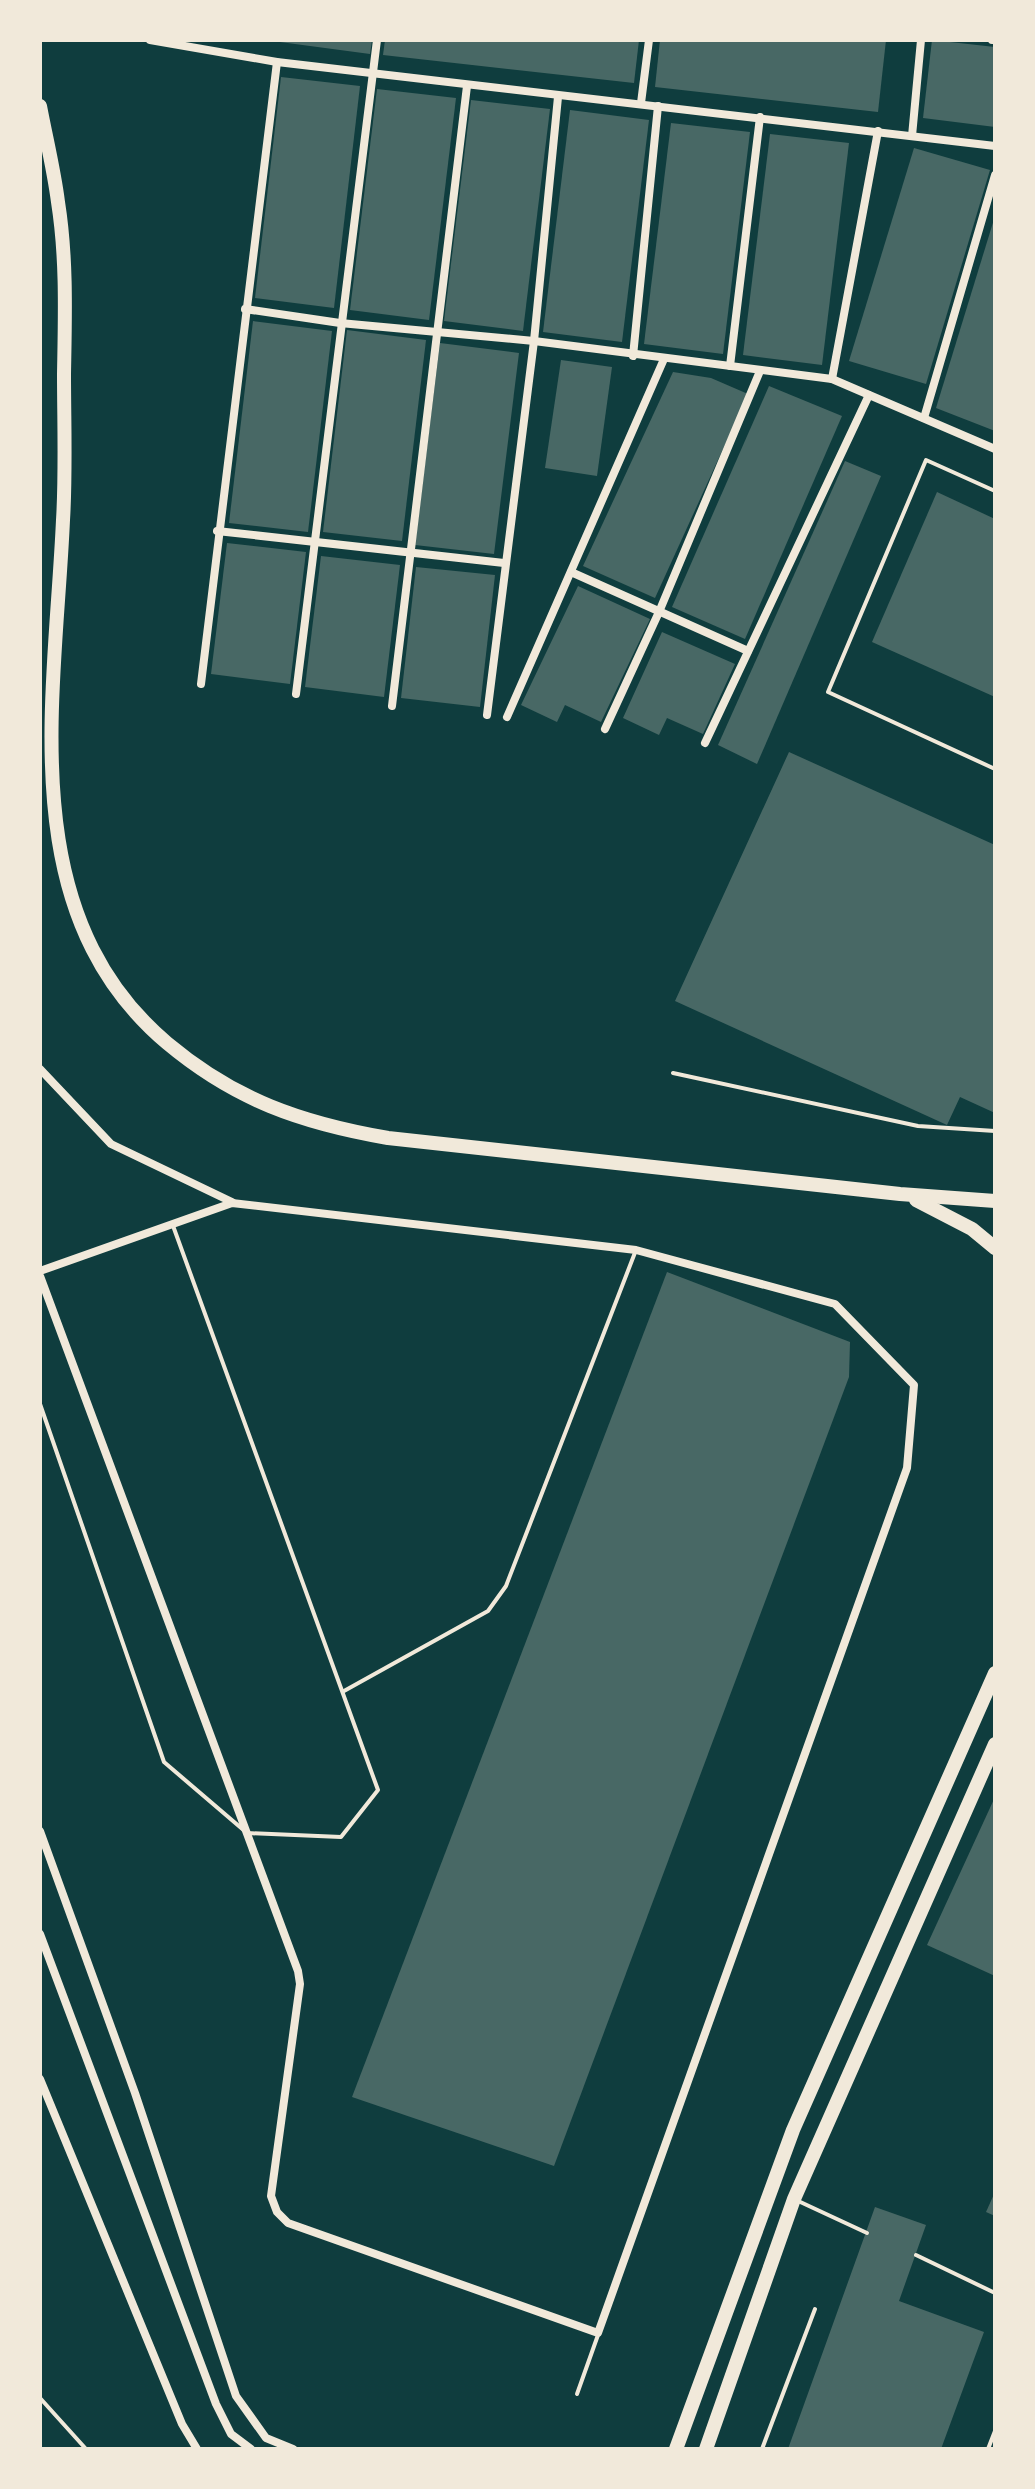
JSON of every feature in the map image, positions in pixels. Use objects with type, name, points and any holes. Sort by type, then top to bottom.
[{"type":"main road","points":[[40,106],[59,204],[65,293],[64,518],[51,726],[59,847],[74,911],[95,958],[117,992],[146,1025],[204,1074],[285,1114],[335,1129],[388,1138],[900,1194],[995,1201]]},
{"type":"main road","points":[[900,1194],[938,1209],[995,1248]]},
{"type":"main road","points":[[676,2449],[793,2130],[995,1673]]},
{"type":"main road","points":[[706,2449],[794,2199],[995,1746]]},
{"type":"street","points":[[150,40],[277,62],[467,86],[641,103],[995,146]]},
{"type":"street","points":[[296,694],[377,40]]},
{"type":"street","points":[[641,103],[649,40]]},
{"type":"street","points":[[912,136],[921,40]]},
{"type":"street","points":[[201,684],[217,531],[277,62]]},
{"type":"street","points":[[392,706],[408,553],[467,86]]},
{"type":"street","points":[[487,715],[534,341],[558,97]]},
{"type":"street","points":[[633,356],[658,106]]},
{"type":"street","points":[[730,366],[760,117]]},
{"type":"street","points":[[832,379],[878,131]]},
{"type":"street","points":[[924,418],[995,175]]},
{"type":"street","points":[[245,309],[340,323],[534,341],[832,379],[995,449]]},
{"type":"street","points":[[507,717],[664,359]]},
{"type":"street","points":[[605,729],[659,612],[760,371]]},
{"type":"street","points":[[705,743],[869,395]]},
{"type":"street","points":[[217,531],[504,563]]},
{"type":"street","points":[[571,572],[748,651]]},
{"type":"street","points":[[40,1069],[111,1144],[232,1203],[636,1250],[835,1304],[914,1385],[907,1468],[598,2333],[288,2223],[277,2212],[271,2196],[300,1984],[40,1273],[172,1222],[232,1203]]},
{"type":"street","points":[[40,1831],[135,2093],[236,2396],[266,2438],[293,2449]]},
{"type":"street","points":[[40,1934],[216,2404],[231,2434],[251,2449]]},
{"type":"street","points":[[40,2079],[182,2424],[197,2449]]},
{"type":"lane","points":[[995,491],[926,460],[828,692],[995,769]]},
{"type":"lane","points":[[673,1073],[918,1126],[995,1131]]},
{"type":"lane","points":[[40,1404],[164,1762],[247,1833],[341,1837],[378,1790],[172,1222]]},
{"type":"lane","points":[[344,1691],[488,1611],[506,1586],[636,1250]]},
{"type":"lane","points":[[794,2199],[867,2233]]},
{"type":"lane","points":[[916,2255],[995,2293]]},
{"type":"lane","points":[[762,2449],[815,2309]]},
{"type":"lane","points":[[577,2394],[598,2333]]},
{"type":"lane","points":[[40,2398],[86,2449]]},
{"type":"lane","points":[[988,2449],[995,2431]]},
{"type":"building","points":[[265,40],[372,40],[370,54]]},
{"type":"building","points":[[385,40],[639,40],[634,83],[383,55]]},
{"type":"building","points":[[660,40],[886,40],[878,112],[655,87]]},
{"type":"building","points":[[932,40],[995,47],[995,127],[923,118]]},
{"type":"building","points":[[281,77],[360,86],[334,308],[255,298]]},
{"type":"building","points":[[377,89],[456,98],[429,320],[350,310]]},
{"type":"building","points":[[471,100],[550,109],[523,331],[444,321]]},
{"type":"building","points":[[570,110],[649,120],[622,342],[543,332]]},
{"type":"building","points":[[671,123],[750,132],[723,354],[644,344]]},
{"type":"building","points":[[770,134],[849,143],[822,365],[743,355]]},
{"type":"building","points":[[914,148],[990,170],[926,384],[849,361]]},
{"type":"building","points":[[995,216],[995,431],[936,408]]},
{"type":"building","points":[[253,321],[332,331],[308,532],[229,523]]},
{"type":"building","points":[[347,330],[426,340],[402,541],[323,532]]},
{"type":"building","points":[[440,343],[519,353],[494,554],[415,545]]},
{"type":"building","points":[[561,360],[612,367],[597,476],[545,468]]},
{"type":"building","points":[[673,372],[711,378],[748,394],[655,598],[583,566]]},
{"type":"building","points":[[769,386],[842,416],[745,639],[672,607]]},
{"type":"building","points":[[845,461],[881,476],[757,764],[718,745]]},
{"type":"building","points":[[937,492],[995,519],[995,697],[872,642]]},
{"type":"building","points":[[227,543],[306,552],[290,684],[211,674]]},
{"type":"building","points":[[321,556],[400,565],[384,697],[305,687]]},
{"type":"building","points":[[416,567],[495,575],[480,707],[401,698]]},
{"type":"building","points":[[578,586],[650,619],[601,722],[565,705],[557,722],[521,705]]},
{"type":"building","points":[[662,632],[735,664],[703,734],[667,718],[659,735],[623,718]]},
{"type":"building","points":[[789,752],[995,845],[995,1113],[960,1097],[947,1125],[675,1001]]},
{"type":"building","points":[[667,1272],[850,1342],[849,1377],[554,2166],[352,2097]]},
{"type":"building","points":[[995,1797],[995,1976],[927,1945]]},
{"type":"building","points":[[995,2192],[995,2216],[986,2212]]},
{"type":"building","points":[[875,2207],[926,2225],[899,2301],[984,2332],[941,2449],[788,2449]]}]
